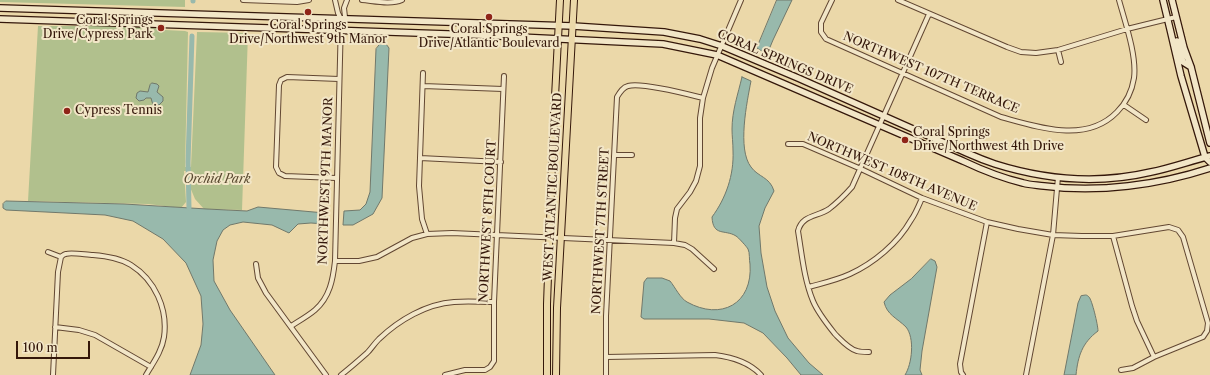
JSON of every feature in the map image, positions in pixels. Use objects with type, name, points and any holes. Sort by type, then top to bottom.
[{"type":"main road","name":"WEST ATLANTIC BOULEVARD","points":[[547,375],[546,323],[560,0]]},
{"type":"main road","name":"WEST ATLANTIC BOULEVARD","points":[[556,375],[557,308],[574,0]]},
{"type":"main road","points":[[1162,0],[1181,76],[1210,162]]},
{"type":"main road","points":[[1172,0],[1210,143]]},
{"type":"main road","name":"CORAL SPRINGS DRIVE","points":[[0,8],[573,26],[664,32],[700,39],[722,46],[967,153],[995,164],[1026,172],[1085,180],[1112,178],[1151,172],[1207,156]]},
{"type":"main road","name":"CORAL SPRINGS DRIVE","points":[[0,19],[341,30],[663,44],[717,55],[794,87],[992,174],[1024,184],[1058,188],[1113,187],[1146,183],[1210,168]]},
{"type":"main road","points":[[1170,29],[1174,34],[1183,62],[1191,67]]},
{"type":"street","points":[[243,0],[284,2],[309,0]]},
{"type":"street","points":[[335,0],[341,19]]},
{"type":"street","points":[[341,19],[344,16],[344,8],[347,0]]},
{"type":"street","points":[[362,0],[387,2],[398,2],[402,0]]},
{"type":"street","points":[[674,243],[675,218],[677,209],[696,181],[700,166],[700,131],[703,98],[712,68],[740,0]]},
{"type":"street","name":"NORTHWEST 107TH TERRACE","points":[[832,0],[821,23],[821,32],[826,40],[1001,117],[1025,124],[1070,131],[1101,125],[1124,105]]},
{"type":"street","points":[[898,0],[1006,47],[1021,52],[1036,53],[1058,50],[1127,29],[1176,17]]},
{"type":"street","points":[[1119,0],[1134,59],[1134,77],[1131,90],[1124,105],[1146,120]]},
{"type":"street","points":[[869,352],[857,351],[851,348],[836,335],[821,316],[813,302],[805,274],[798,232],[800,225],[805,219],[827,210],[841,200],[852,187],[929,14]]},
{"type":"street","name":"NORTHWEST 9TH MANOR","points":[[291,326],[315,310],[323,301],[329,291],[333,277],[335,261],[341,19]]},
{"type":"street","points":[[1058,50],[1061,62]]},
{"type":"street","points":[[423,73],[419,186],[422,219],[427,234]]},
{"type":"street","name":"NORTHWEST 8TH COURT","points":[[445,375],[465,370],[485,370],[490,367],[494,361],[494,302],[504,76]]},
{"type":"street","points":[[336,178],[285,176],[279,173],[276,167],[279,85],[282,80],[287,77],[339,79]]},
{"type":"street","name":"NORTHWEST 7TH STREET","points":[[606,375],[610,240],[617,97],[621,90],[627,86],[635,85],[703,98]]},
{"type":"street","points":[[423,86],[503,89]]},
{"type":"street","name":"NORTHWEST 108TH AVENUE","points":[[788,144],[803,144],[861,169],[922,198],[987,222],[1018,229],[1053,235],[1114,236],[1169,227],[1178,230],[1183,237],[1206,316],[1208,323],[1207,331],[1203,337],[1154,356]]},
{"type":"street","points":[[615,155],[632,155]]},
{"type":"street","points":[[420,158],[501,162]]},
{"type":"street","points":[[1026,375],[1053,235],[1058,177]]},
{"type":"street","points":[[809,287],[850,274],[868,264],[887,249],[900,235],[911,221],[922,198]]},
{"type":"street","points":[[962,374],[960,364],[987,222]]},
{"type":"street","points":[[335,261],[359,261],[377,257],[412,238],[427,234],[452,233],[674,243],[685,245],[692,249],[714,269]]},
{"type":"street","points":[[1114,236],[1132,306],[1137,321],[1154,356],[1133,368],[1121,370]]},
{"type":"street","points":[[48,252],[61,257]]},
{"type":"street","points":[[53,375],[59,268],[61,257],[66,254],[104,256],[118,259],[131,265],[146,278],[156,293],[163,309],[165,322],[164,337],[160,353],[146,375]]},
{"type":"street","points":[[256,264],[258,278],[266,293],[326,375]]},
{"type":"street","points":[[341,375],[364,356],[378,340],[402,320],[418,312],[434,306],[454,302],[494,302]]},
{"type":"street","points":[[55,327],[79,330],[95,335],[151,367]]},
{"type":"street","points":[[606,357],[716,355],[730,357],[744,362],[759,373]]},
{"type":"green space","points":[[0,0],[185,0],[185,7],[0,2]]},
{"type":"green space","name":"Orchid Park","points":[[38,26],[143,26],[188,32],[185,167],[191,167],[197,32],[248,33],[242,210],[204,209],[195,199],[190,187],[191,171],[184,171],[186,202],[181,208],[148,204],[28,201]]},
{"type":"shaded area","points":[[777,0],[792,0],[768,52],[763,52],[757,48]]},
{"type":"shaded area","points":[[381,43],[386,44],[389,48],[382,198],[373,214],[353,225],[343,225],[344,211],[360,210],[366,204],[370,192],[376,49]]},
{"type":"shaded area","points":[[742,77],[751,81],[744,125],[747,159],[751,167],[770,183],[774,191],[765,208],[759,226],[761,253],[767,287],[775,311],[788,338],[809,363],[823,375],[801,375],[763,333],[744,323],[709,319],[644,319],[641,317],[644,282],[647,278],[662,278],[670,281],[684,300],[700,307],[712,310],[723,309],[732,305],[740,299],[746,289],[750,278],[748,249],[736,236],[717,230],[713,223],[712,217],[725,194],[732,169],[733,116]]},
{"type":"shaded area","points":[[152,83],[159,86],[157,92],[163,97],[163,101],[159,105],[153,105],[151,98],[146,98],[139,101],[136,98],[137,93],[140,91],[148,92]]},
{"type":"shaded area","points":[[6,201],[124,204],[247,211],[258,207],[325,213],[325,224],[298,224],[289,233],[272,225],[243,222],[230,225],[223,230],[217,241],[213,260],[214,281],[230,310],[275,375],[190,375],[201,345],[203,324],[201,296],[186,263],[163,239],[133,221],[105,215],[6,210],[3,208],[3,204]]},
{"type":"shaded area","points":[[931,259],[935,261],[937,267],[922,351],[920,370],[922,375],[905,375],[911,358],[911,338],[906,327],[887,310],[884,302],[890,295],[911,279]]},
{"type":"shaded area","points":[[1086,295],[1092,303],[1098,331],[1088,340],[1082,350],[1076,375],[1064,375],[1078,303],[1081,296]]},
{"type":"waterway","points":[[189,208],[188,162],[192,36]]},
{"type":"place","name":"Coral Springs Drive/Northwest 9th Manor","points":[[308,12]]},
{"type":"place","name":"Coral Springs Drive/Atlantic Boulevard","points":[[489,17]]},
{"type":"place","name":"Coral Springs Drive/Cypress Park","points":[[161,28]]},
{"type":"place","name":"Cypress Tennis","points":[[67,111]]},
{"type":"place","name":"Coral Springs Drive/Northwest 4th Drive","points":[[905,140]]}]
